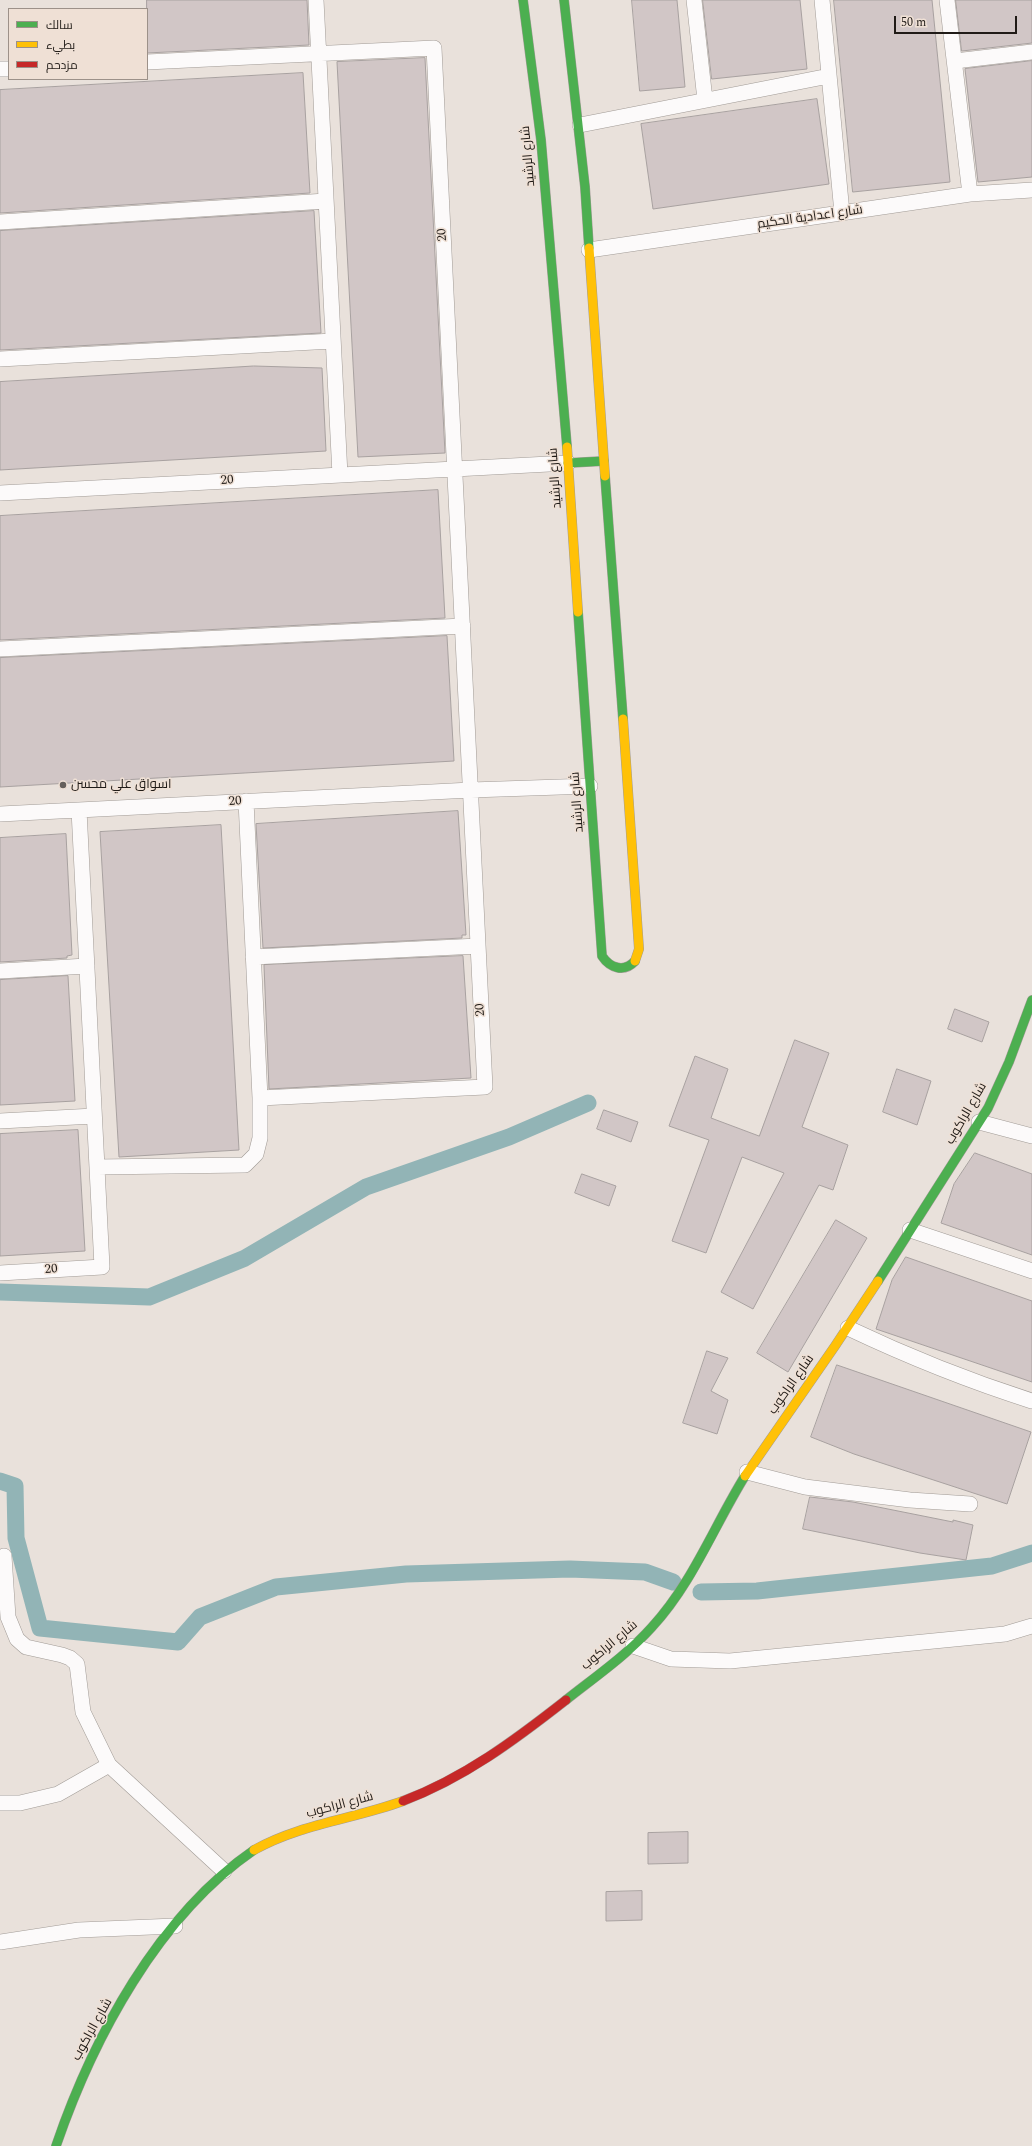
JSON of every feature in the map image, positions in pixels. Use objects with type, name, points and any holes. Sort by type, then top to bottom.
[{"type":"street","points":[[316,0],[340,475]]},
{"type":"street","name":"شارع الرشيد","points":[[523,0],[541,140],[568,463],[602,956],[608,965],[618,970],[634,964],[639,954],[639,949],[604,461]]},
{"type":"street","points":[[455,470],[604,461],[580,125],[564,0]]},
{"type":"street","points":[[694,0],[705,100]]},
{"type":"street","points":[[822,0],[842,213]]},
{"type":"street","points":[[947,0],[970,194]]},
{"type":"street","name":"20","points":[[260,1098],[485,1087],[434,48],[319,52]]},
{"type":"street","points":[[148,62],[319,52]]},
{"type":"street","points":[[955,61],[1032,52]]},
{"type":"street","points":[[580,125],[829,76]]},
{"type":"street","name":"شارع اعدادية الحكيم","points":[[589,250],[970,194],[1032,190]]},
{"type":"street","points":[[0,222],[326,201]]},
{"type":"street","points":[[0,359],[333,341]]},
{"type":"street","name":"20","points":[[0,492],[455,470]]},
{"type":"street","points":[[0,649],[463,626]]},
{"type":"street","points":[[471,790],[590,786]]},
{"type":"street","name":"20","points":[[0,814],[471,790]]},
{"type":"street","points":[[79,810],[97,1168],[245,1164],[256,1154],[260,1138],[260,1098],[246,801]]},
{"type":"street","points":[[253,957],[478,946]]},
{"type":"street","points":[[0,971],[87,966]]},
{"type":"street","name":"شارع الراكوب","points":[[56,2146],[72,2098],[100,2042],[135,1982],[196,1898],[224,1871],[255,1849],[289,1832],[386,1807],[453,1779],[515,1740],[649,1632],[676,1598],[747,1472],[848,1328],[979,1122],[998,1088],[1029,1018],[1032,1000]]},
{"type":"street","points":[[0,1121],[94,1116]]},
{"type":"street","points":[[979,1122],[1032,1136]]},
{"type":"street","name":"20","points":[[0,1273],[102,1267],[97,1168]]},
{"type":"street","points":[[910,1230],[1032,1270]]},
{"type":"street","points":[[848,1328],[892,1349],[998,1391],[1032,1401]]},
{"type":"street","points":[[747,1472],[805,1487],[910,1500],[970,1504]]},
{"type":"street","points":[[4,1556],[8,1617],[17,1639],[26,1647],[66,1657],[77,1664],[83,1712],[109,1765],[224,1871]]},
{"type":"street","points":[[633,1646],[671,1659],[730,1661],[1005,1634],[1032,1626]]},
{"type":"street","points":[[0,1803],[20,1803],[58,1794],[109,1765]]},
{"type":"street","points":[[0,1942],[78,1930],[175,1926]]},
{"type":"building","points":[[147,0],[307,0],[309,45],[148,53]]},
{"type":"building","points":[[632,0],[677,0],[685,87],[640,91]]},
{"type":"building","points":[[703,0],[800,0],[807,69],[712,79]]},
{"type":"building","points":[[834,0],[932,0],[950,182],[853,192]]},
{"type":"building","points":[[956,0],[1032,0],[1032,43],[962,51]]},
{"type":"building","points":[[425,58],[445,453],[358,457],[337,62]]},
{"type":"building","points":[[1032,61],[1032,177],[978,182],[965,69]]},
{"type":"building","points":[[303,73],[310,193],[0,213],[0,90]]},
{"type":"building","points":[[817,99],[829,184],[653,209],[641,124]]},
{"type":"building","points":[[314,211],[321,333],[0,350],[0,231]]},
{"type":"building","points":[[254,366],[322,368],[326,451],[0,470],[0,382]]},
{"type":"building","points":[[438,490],[445,618],[0,640],[0,516]]},
{"type":"building","points":[[447,636],[454,761],[0,787],[0,658]]},
{"type":"building","points":[[458,811],[466,935],[462,935],[462,938],[263,948],[256,824]]},
{"type":"building","points":[[221,825],[239,1150],[119,1157],[100,832]]},
{"type":"building","points":[[66,834],[72,955],[67,956],[67,958],[0,962],[0,838]]},
{"type":"building","points":[[463,956],[471,1078],[269,1089],[264,965]]},
{"type":"building","points":[[68,976],[75,1101],[0,1105],[0,980]]},
{"type":"building","points":[[955,1009],[989,1022],[982,1042],[948,1029]]},
{"type":"building","points":[[795,1040],[829,1053],[802,1127],[848,1145],[833,1190],[819,1185],[753,1309],[721,1292],[784,1173],[742,1157],[706,1253],[672,1241],[709,1140],[669,1126],[695,1056],[728,1069],[711,1118],[759,1136]]},
{"type":"building","points":[[897,1069],[931,1081],[917,1125],[883,1112]]},
{"type":"building","points":[[604,1110],[638,1122],[631,1142],[597,1129]]},
{"type":"building","points":[[78,1130],[85,1251],[0,1256],[0,1134]]},
{"type":"building","points":[[975,1153],[1032,1174],[1032,1255],[941,1223],[954,1184]]},
{"type":"building","points":[[582,1174],[616,1186],[609,1206],[575,1193]]},
{"type":"building","points":[[836,1220],[867,1238],[788,1372],[757,1353]]},
{"type":"building","points":[[906,1257],[1032,1301],[1032,1382],[876,1329],[892,1280]]},
{"type":"building","points":[[707,1351],[728,1358],[711,1391],[728,1400],[717,1434],[683,1423]]},
{"type":"building","points":[[837,1365],[1031,1432],[1007,1504],[854,1454],[811,1437]]},
{"type":"building","points":[[810,1497],[853,1502],[973,1525],[966,1560],[920,1553],[803,1529]]},
{"type":"building","points":[[688,1832],[688,1863],[648,1864],[648,1833]]},
{"type":"building","points":[[642,1891],[642,1920],[606,1921],[606,1892]]},
{"type":"waterway","points":[[0,1292],[149,1297],[245,1258],[366,1187],[509,1137],[588,1103]]},
{"type":"waterway","points":[[0,1481],[15,1486],[16,1538],[40,1628],[178,1642],[200,1617],[276,1587],[406,1574],[570,1569],[645,1572],[673,1582]]},
{"type":"waterway","points":[[701,1592],[757,1591],[992,1566],[1032,1553]]},
{"type":"traffic: fast","points":[[523,0],[541,140],[567,447]]},
{"type":"traffic: fast","points":[[564,0],[585,187],[589,248]]},
{"type":"traffic: fast","points":[[568,463],[604,461]]},
{"type":"traffic: fast","points":[[605,476],[623,719]]},
{"type":"traffic: fast","points":[[578,612],[602,956],[609,964],[617,968],[626,967],[635,961]]},
{"type":"traffic: fast","points":[[878,1281],[988,1108],[1009,1062],[1032,1000]]},
{"type":"traffic: fast","points":[[566,1700],[632,1647],[666,1610],[691,1574],[745,1476]]},
{"type":"traffic: fast","points":[[56,2146],[71,2105],[89,2063],[133,1982],[159,1944],[188,1909],[219,1877],[254,1850]]},
{"type":"traffic: slow","points":[[589,248],[605,476]]},
{"type":"traffic: slow","points":[[567,447],[578,612]]},
{"type":"traffic: slow","points":[[623,719],[639,949],[635,961]]},
{"type":"traffic: slow","points":[[745,1476],[878,1281]]},
{"type":"traffic: slow","points":[[254,1850],[272,1841],[308,1828],[403,1801]]},
{"type":"traffic: jam","points":[[403,1801],[447,1781],[488,1757],[566,1700]]},
{"type":"place","name":"اسواق علي محسن","points":[[63,785]]}]
